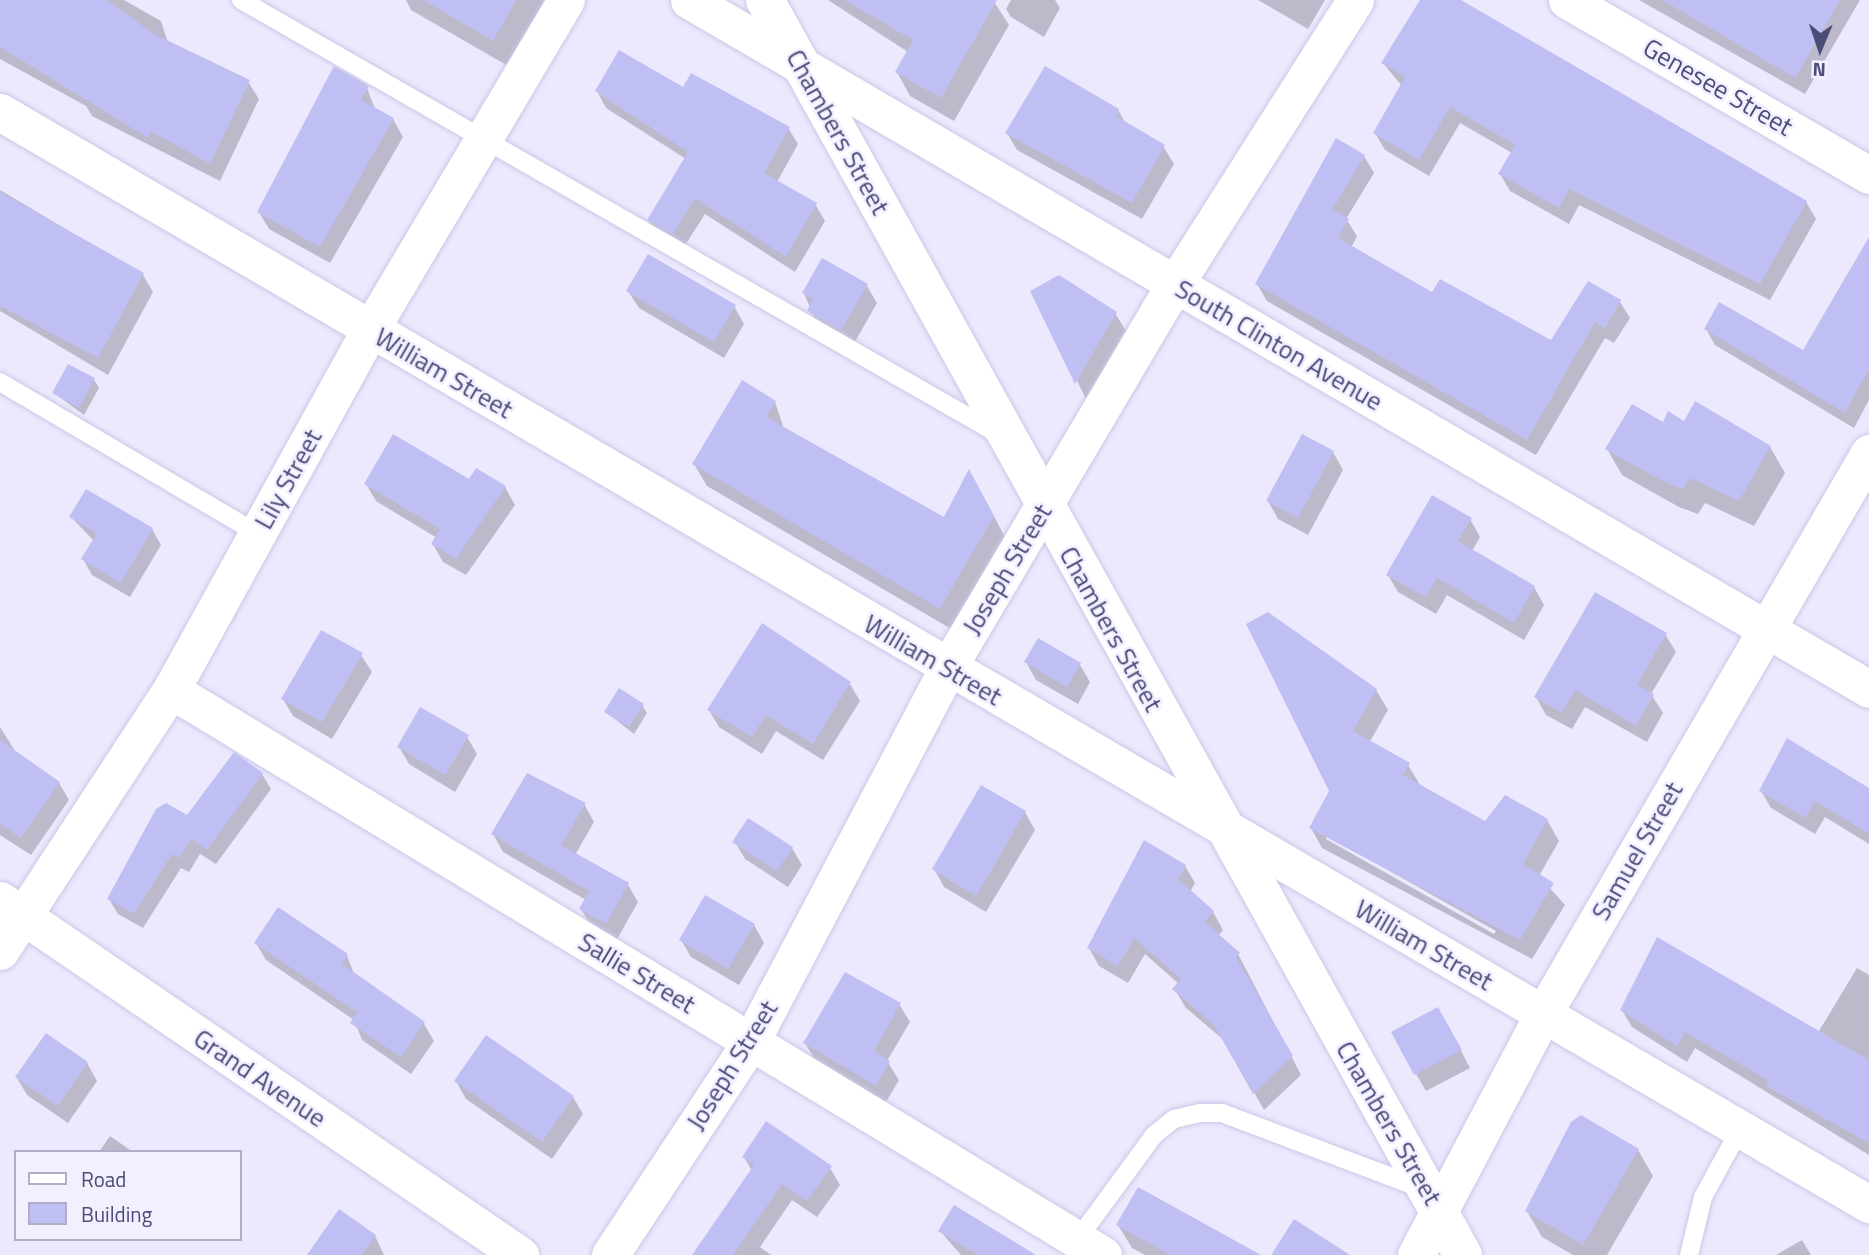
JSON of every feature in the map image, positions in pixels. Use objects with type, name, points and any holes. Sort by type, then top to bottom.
[{"type":"street","name":"Lily Street","points":[[0,951],[12,909],[172,690],[370,330],[566,0]]},
{"type":"street","name":"South Clinton Avenue","points":[[688,0],[1869,689]]},
{"type":"street","name":"Chambers Street","points":[[765,0],[1221,828],[1463,1255]]},
{"type":"street","name":"Joseph Street","points":[[610,1255],[750,1043],[947,669],[1175,284],[1355,0]]},
{"type":"street","name":"Genesee Street","points":[[1567,0],[1869,174]]},
{"type":"street","name":"William Street","points":[[0,112],[947,669],[1869,1204]]},
{"type":"street","name":"Samuel Street","points":[[1416,1255],[1434,1202],[1869,453]]},
{"type":"street","name":"Sallie Street","points":[[172,690],[1090,1247]]},
{"type":"street","name":"Grand Avenue","points":[[12,909],[520,1255]]},
{"type":"lane","points":[[241,0],[484,138],[687,261],[1006,439]]},
{"type":"lane","points":[[0,382],[258,534]]},
{"type":"lane","points":[[1090,1247],[1154,1135],[1174,1119],[1200,1113],[1222,1113],[1434,1202]]},
{"type":"lane","points":[[1689,1255],[1703,1197],[1740,1129]]},
{"type":"building","points":[[0,0],[107,0],[154,34],[250,80],[210,164],[152,132],[148,138],[0,47]]},
{"type":"building","points":[[423,0],[516,0],[493,41]]},
{"type":"building","points":[[844,0],[997,0],[941,98],[895,72],[913,40]]},
{"type":"building","points":[[1420,0],[1461,0],[1807,201],[1760,284],[1569,189],[1559,208],[1498,174],[1515,145],[1450,107],[1419,160],[1373,133],[1405,77],[1381,63]]},
{"type":"building","points":[[1662,0],[1840,0],[1795,78]]},
{"type":"building","points":[[619,50],[683,87],[691,73],[790,127],[764,173],[817,203],[786,257],[695,198],[673,234],[647,220],[688,152],[595,91]]},
{"type":"building","points":[[334,66],[369,86],[361,100],[394,118],[320,247],[257,212]]},
{"type":"building","points":[[1045,66],[1119,109],[1116,116],[1165,145],[1132,203],[1005,133]]},
{"type":"building","points":[[1336,138],[1365,155],[1333,209],[1349,219],[1338,238],[1432,292],[1440,279],[1551,340],[1588,281],[1621,300],[1605,328],[1595,322],[1527,440],[1255,284]]},
{"type":"building","points":[[0,192],[144,273],[98,358],[0,306]]},
{"type":"building","points":[[1869,237],[1869,369],[1845,413],[1704,329],[1719,302],[1803,350]]},
{"type":"building","points":[[648,254],[736,305],[714,342],[626,291]]},
{"type":"building","points":[[822,258],[868,284],[841,331],[807,311],[813,300],[802,293]]},
{"type":"building","points":[[1059,275],[1117,312],[1075,384],[1030,291]]},
{"type":"building","points":[[68,364],[95,378],[79,408],[52,393]]},
{"type":"building","points":[[742,380],[776,401],[766,417],[944,517],[969,469],[994,516],[940,609],[692,464]]},
{"type":"building","points":[[1695,401],[1771,446],[1739,501],[1690,478],[1683,489],[1662,481],[1605,449],[1632,404],[1663,422],[1668,411],[1684,421]]},
{"type":"building","points":[[393,434],[469,479],[476,468],[506,486],[456,559],[431,544],[440,529],[364,484]]},
{"type":"building","points":[[1302,434],[1334,451],[1298,518],[1266,501]]},
{"type":"building","points":[[86,489],[153,528],[121,583],[81,559],[97,533],[69,517]]},
{"type":"building","points":[[1432,495],[1472,518],[1458,541],[1535,586],[1514,623],[1437,578],[1426,597],[1386,575]]},
{"type":"building","points":[[1595,592],[1667,633],[1637,685],[1654,694],[1636,726],[1575,690],[1562,713],[1534,697]]},
{"type":"building","points":[[1268,612],[1377,689],[1353,731],[1410,763],[1403,775],[1485,821],[1505,795],[1548,819],[1523,864],[1554,883],[1520,940],[1309,828],[1329,791],[1246,624]]},
{"type":"building","points":[[762,623],[851,682],[813,744],[766,715],[752,737],[707,710]]},
{"type":"building","points":[[321,630],[363,653],[322,722],[281,699]]},
{"type":"building","points":[[1038,638],[1081,663],[1067,687],[1024,662]]},
{"type":"building","points":[[619,688],[644,704],[629,727],[604,712]]},
{"type":"building","points":[[420,707],[469,735],[445,775],[397,747]]},
{"type":"building","points":[[1787,738],[1869,788],[1869,834],[1815,801],[1805,818],[1759,791]]},
{"type":"building","points":[[0,740],[60,782],[21,838],[0,824]]},
{"type":"building","points":[[234,752],[263,773],[207,850],[191,839],[180,858],[172,854],[134,914],[107,899],[156,809],[166,803],[187,815]]},
{"type":"building","points":[[527,773],[586,803],[561,845],[629,883],[606,924],[579,909],[589,891],[491,834]]},
{"type":"building","points":[[981,785],[1026,811],[976,896],[932,869]]},
{"type":"building","points":[[748,818],[793,847],[777,871],[732,842]]},
{"type":"building","points":[[1144,840],[1186,865],[1178,879],[1214,911],[1205,922],[1240,953],[1236,957],[1293,1056],[1253,1094],[1214,1025],[1172,989],[1181,979],[1134,938],[1118,966],[1087,948]]},
{"type":"building","points":[[705,895],[755,924],[728,969],[679,940]]},
{"type":"building","points":[[278,907],[348,954],[342,964],[425,1022],[401,1057],[350,1023],[357,1012],[254,943]]},
{"type":"building","points":[[1657,937],[1869,1060],[1869,1143],[1766,1086],[1769,1081],[1685,1032],[1677,1046],[1620,1010]]},
{"type":"building","points":[[845,972],[901,1003],[874,1051],[890,1061],[876,1086],[803,1043]]},
{"type":"building","points":[[1438,1007],[1462,1050],[1414,1075],[1391,1032]]},
{"type":"building","points":[[46,1033],[88,1062],[58,1106],[15,1077]]},
{"type":"building","points":[[486,1035],[574,1096],[542,1142],[454,1081]]},
{"type":"building","points":[[1581,1115],[1639,1149],[1583,1245],[1525,1211],[1571,1122]]},
{"type":"building","points":[[766,1121],[832,1166],[807,1201],[782,1184],[733,1255],[692,1255],[754,1165],[742,1157]]},
{"type":"building","points":[[1138,1187],[1261,1255],[1170,1255],[1116,1225]]},
{"type":"building","points":[[954,1205],[1036,1255],[978,1255],[938,1231]]},
{"type":"building","points":[[339,1209],[376,1235],[362,1255],[307,1255]]},
{"type":"building","points":[[1294,1219],[1350,1255],[1271,1255]]}]
